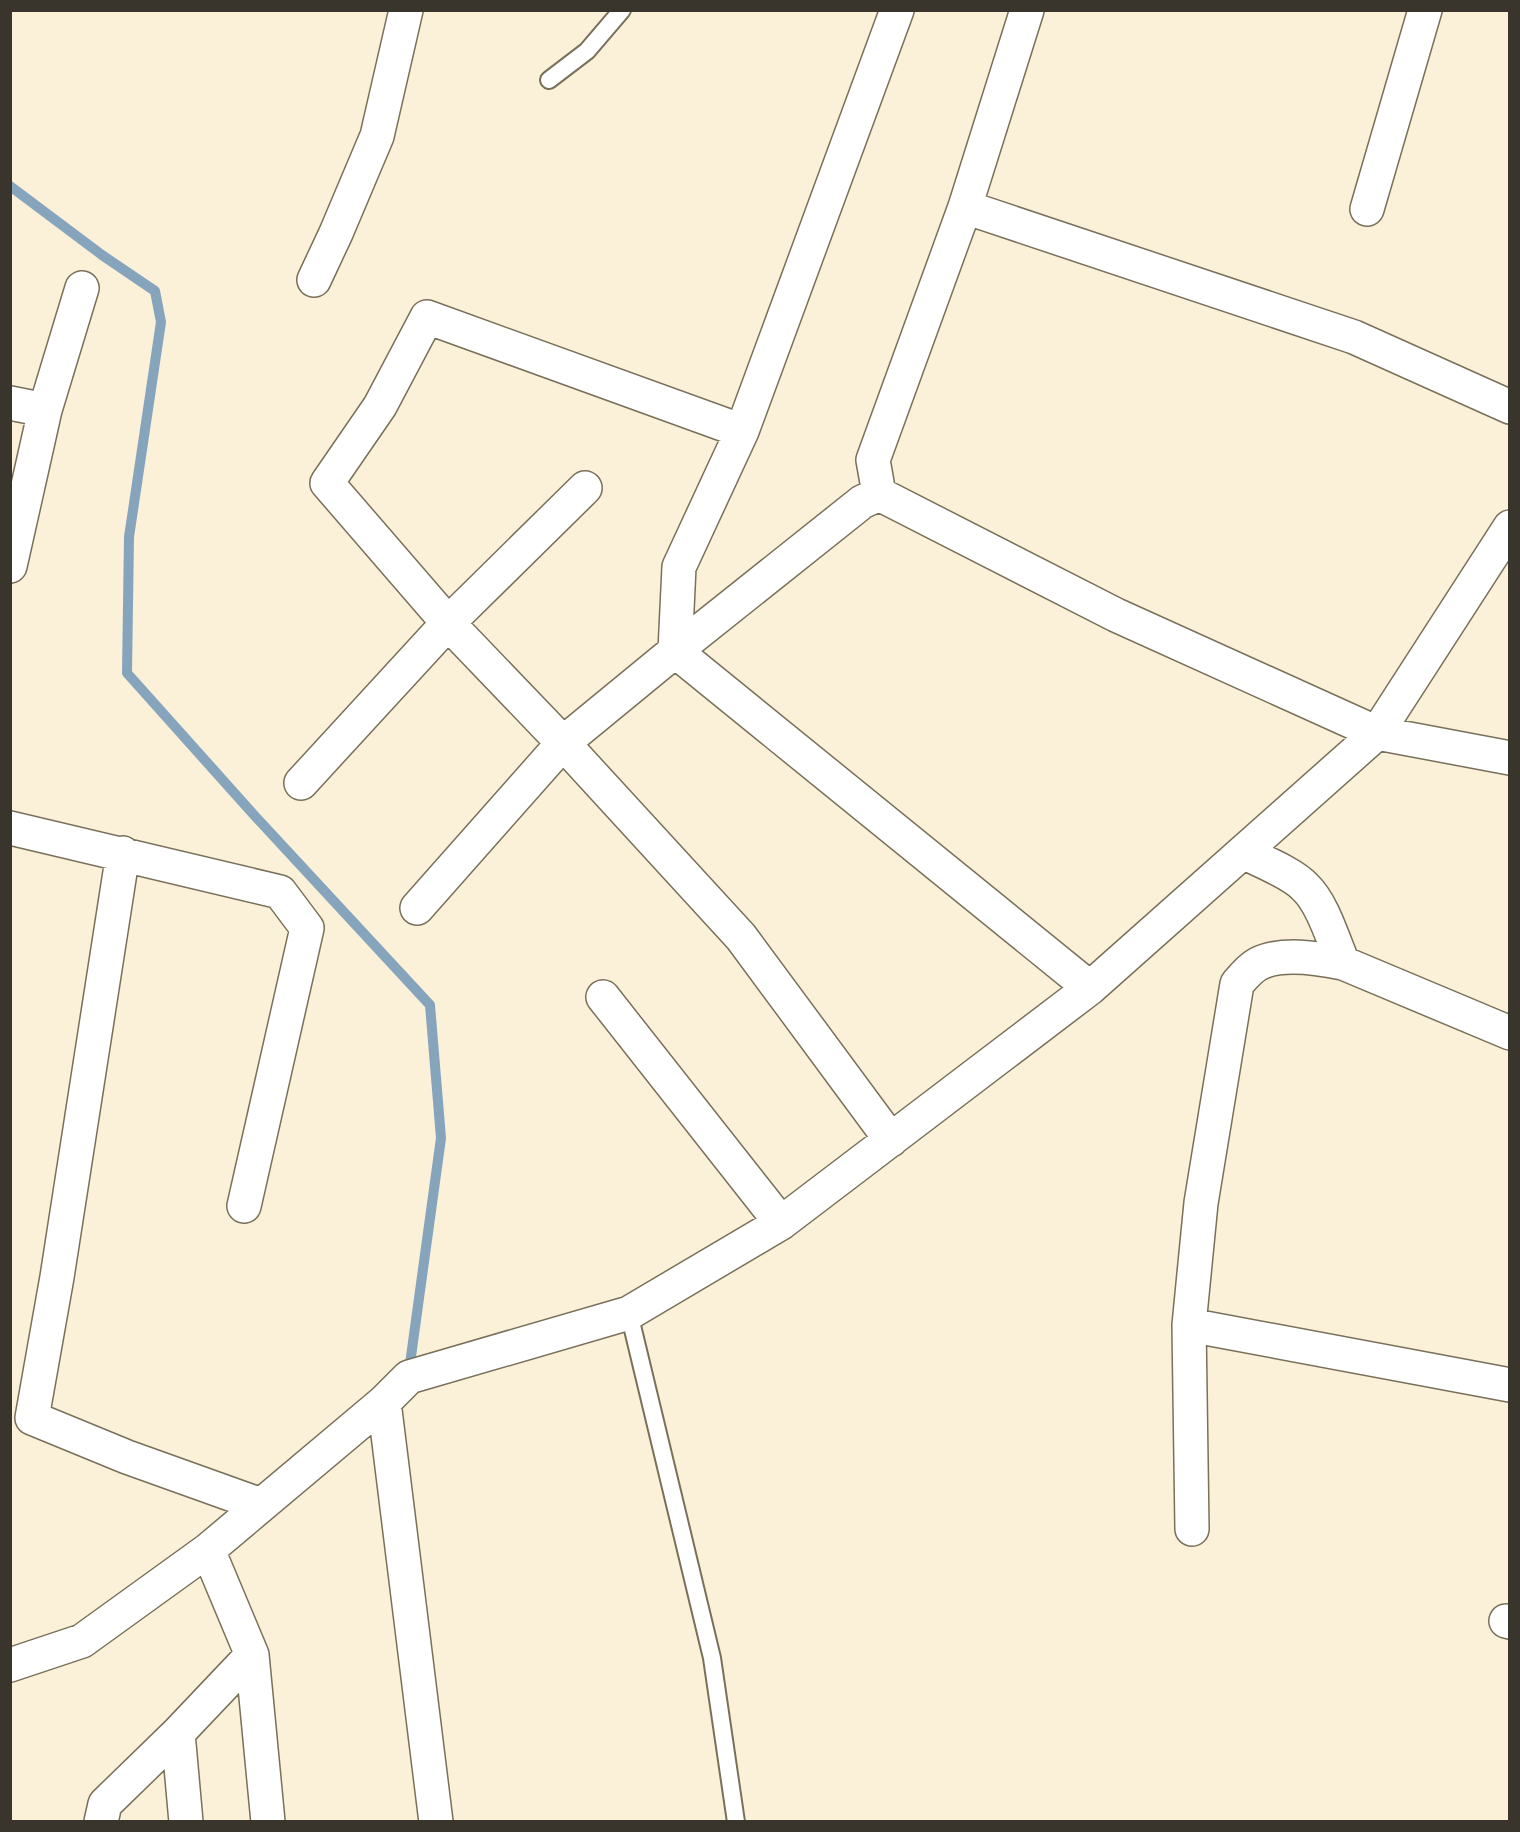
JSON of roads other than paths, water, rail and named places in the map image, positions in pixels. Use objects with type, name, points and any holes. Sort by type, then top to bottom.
[{"type":"street","points":[[315,280],[377,136],[406,10]]},
{"type":"street","points":[[675,651],[679,567],[742,431],[897,10]]},
{"type":"street","points":[[879,494],[873,460],[964,207],[1028,10]]},
{"type":"street","points":[[1367,209],[1425,10]]},
{"type":"street","points":[[964,207],[1354,337],[1509,407]]},
{"type":"street","points":[[10,566],[45,410],[82,288]]},
{"type":"street","points":[[742,431],[427,317],[381,406],[327,483],[448,623],[563,743],[741,938],[891,1140]]},
{"type":"street","points":[[10,403],[45,410]]},
{"type":"street","points":[[301,783],[448,623],[585,488]]},
{"type":"street","points":[[417,908],[563,743],[862,502],[879,494]]},
{"type":"street","points":[[879,494],[1116,615],[1377,734],[1509,758]]},
{"type":"street","points":[[10,1665],[82,1641],[208,1550],[384,1402],[409,1377],[629,1313],[781,1223],[891,1140],[1090,988],[1377,734],[1509,527]]},
{"type":"street","points":[[675,651],[1090,988]]},
{"type":"street","points":[[10,828],[280,892],[307,928],[244,1206]]},
{"type":"street","points":[[1243,852],[1307,888],[1317,902],[1343,963]]},
{"type":"street","points":[[123,854],[57,1277],[32,1418],[127,1457],[261,1505]]},
{"type":"street","points":[[1192,1529],[1189,1325],[1201,1203],[1238,984],[1245,974],[1258,964],[1275,959],[1306,958],[1343,963],[1509,1033]]},
{"type":"street","points":[[603,997],[781,1223]]},
{"type":"street","points":[[1189,1325],[1509,1385]]},
{"type":"street","points":[[384,1402],[436,1821]]},
{"type":"street","points":[[208,1550],[252,1655],[268,1821]]},
{"type":"street","points":[[101,1821],[105,1804],[178,1733],[252,1655]]},
{"type":"street","points":[[178,1733],[186,1821]]},
{"type":"lane","points":[[549,80],[587,51],[622,10]]},
{"type":"lane","points":[[629,1313],[712,1658],[736,1821]]},
{"type":"waterway","points":[[10,186],[102,255],[155,291],[161,322],[129,537],[127,673],[254,815],[430,1005],[441,1138],[409,1371]]}]
